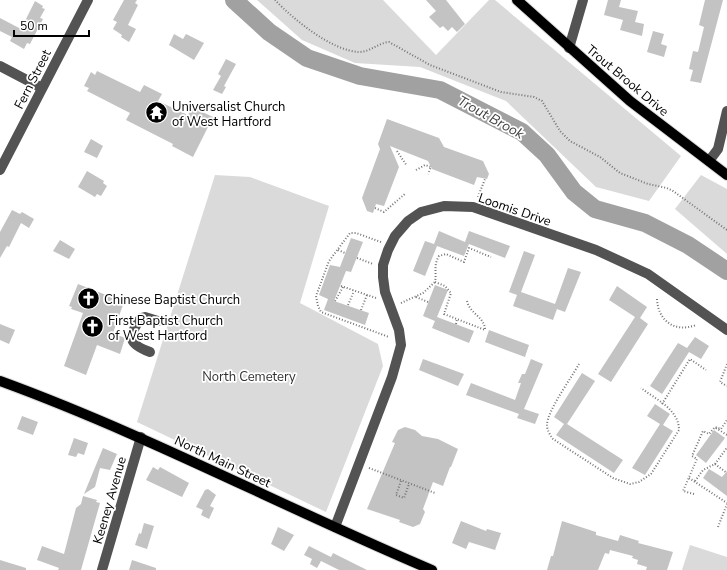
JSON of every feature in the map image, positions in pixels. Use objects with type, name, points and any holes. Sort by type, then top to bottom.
[{"type":"main road","name":"Trout Brook Drive","points":[[518,0],[569,48],[630,101],[708,162],[727,174]]},
{"type":"main road","name":"North Main Street","points":[[0,381],[141,437],[335,527],[432,570]]},
{"type":"street","name":"Fern Street","points":[[0,170],[88,0]]},
{"type":"street","points":[[569,48],[583,0]]},
{"type":"street","points":[[0,66],[42,88]]},
{"type":"street","points":[[708,162],[718,149],[727,111]]},
{"type":"street","name":"Loomis Drive","points":[[335,527],[392,377],[401,345],[399,330],[385,292],[383,265],[395,236],[408,221],[421,212],[444,206],[473,207],[596,250],[648,274],[727,330]]},
{"type":"street","points":[[150,352],[136,347],[132,343],[131,336],[140,318],[145,317],[158,321]]},
{"type":"street","name":"Keeney Avenue","points":[[102,570],[141,437]]},
{"type":"path","points":[[275,0],[291,17],[311,31],[339,46],[359,52],[381,43],[389,42],[430,65],[501,92],[534,97],[542,101],[560,131],[570,141],[600,157],[620,173],[648,184],[667,188],[673,191],[727,230]]},
{"type":"path","points":[[397,151],[407,166]]},
{"type":"path","points":[[416,170],[425,164],[431,167],[428,174]]},
{"type":"path","points":[[478,197],[485,179]]},
{"type":"path","points":[[375,208],[384,212],[406,193]]},
{"type":"path","points":[[381,242],[356,233],[350,234],[329,261],[316,296],[321,312],[389,336]]},
{"type":"path","points":[[401,303],[416,297],[435,282],[437,274],[434,269],[439,256],[446,254],[464,262],[469,248],[491,257]]},
{"type":"path","points":[[338,250],[345,253]]},
{"type":"path","points":[[357,258],[374,265]]},
{"type":"path","points":[[435,282],[445,286],[451,293],[444,314],[485,330],[485,324],[468,308],[467,301]]},
{"type":"path","points":[[335,301],[342,287],[376,298]]},
{"type":"path","points":[[348,306],[354,291]]},
{"type":"path","points":[[362,310],[367,296]]},
{"type":"path","points":[[416,297],[428,302]]},
{"type":"path","points":[[658,299],[658,306],[665,320],[673,326],[686,329],[696,325]]},
{"type":"path","points":[[456,324],[457,318]]},
{"type":"path","points":[[662,404],[690,359],[706,370]]},
{"type":"path","points":[[580,364],[550,413],[547,424],[549,433],[553,439],[620,482],[630,484],[639,482],[651,474],[679,430],[679,422],[676,415],[640,388]]},
{"type":"path","points":[[727,364],[720,382],[727,386]]},
{"type":"path","points":[[715,427],[721,429],[727,420]]},
{"type":"path","points":[[715,427],[727,435]]},
{"type":"path","points":[[694,494],[683,491],[697,459],[692,456],[704,431],[709,434],[715,427]]},
{"type":"path","points":[[694,481],[703,470],[715,464],[727,449]]},
{"type":"path","points":[[715,464],[727,473]]},
{"type":"path","points":[[369,468],[435,493]]},
{"type":"path","points":[[689,478],[727,504],[718,527]]},
{"type":"path","points":[[401,480],[396,495],[404,498],[409,484]]},
{"type":"green space","points":[[257,0],[383,0],[436,55],[489,0],[495,0],[681,156],[649,201],[596,187],[506,101],[420,67],[355,63],[302,40]]},
{"type":"green space","name":"North Cemetery","points":[[215,175],[250,177],[329,206],[300,303],[378,344],[383,366],[326,512],[137,422]]},
{"type":"green space","points":[[701,175],[727,189],[727,254],[675,209]]},
{"type":"green space","points":[[690,545],[727,557],[727,570],[682,570]]},
{"type":"building","points":[[124,0],[137,0],[135,3],[138,5],[128,25],[136,29],[129,42],[113,29],[117,22],[113,20]]},
{"type":"building","points":[[426,0],[446,0],[465,24],[457,32],[452,27],[448,31],[443,26],[440,28],[429,17],[436,11]]},
{"type":"building","points":[[608,0],[621,0],[619,7],[638,11],[635,22],[644,24],[642,36],[620,30],[623,20],[604,15]]},
{"type":"building","points":[[705,0],[723,0],[701,83],[690,81],[693,70],[689,69],[693,51],[698,52],[704,27],[699,25]]},
{"type":"building","points":[[35,1],[45,9],[40,18],[43,19],[30,44],[27,43],[24,49],[10,41],[12,37],[0,31],[0,18],[21,29]]},
{"type":"building","points":[[653,31],[664,34],[661,44],[667,46],[664,57],[647,52]]},
{"type":"building","points":[[174,34],[183,39],[186,34],[204,43],[194,60],[169,45]]},
{"type":"building","points":[[226,59],[236,64],[224,86],[226,87],[222,94],[213,90],[221,76],[218,74]]},
{"type":"building","name":"Universalist Church of West Hartford","points":[[97,71],[140,92],[144,85],[162,94],[158,101],[188,115],[192,107],[213,117],[193,157],[172,146],[173,144],[126,120],[130,113],[87,91],[89,88],[84,86],[91,72],[95,75]]},
{"type":"building","points":[[387,119],[439,138],[444,147],[483,161],[489,174],[487,179],[477,177],[474,185],[432,169],[428,161],[390,146],[399,167],[384,206],[376,204],[373,213],[367,211],[362,198],[380,149],[378,144]]},
{"type":"building","points":[[91,139],[103,146],[97,158],[84,152]]},
{"type":"building","points":[[87,171],[104,181],[103,183],[107,186],[101,196],[97,194],[95,197],[78,187]]},
{"type":"building","points":[[12,210],[20,214],[22,212],[34,219],[29,228],[21,223],[9,247],[7,246],[0,258],[0,232]]},
{"type":"building","points":[[439,231],[465,242],[469,231],[510,246],[505,258],[469,244],[464,256],[437,246],[425,276],[413,271],[425,241],[434,244]]},
{"type":"building","points":[[351,238],[363,242],[351,272],[346,271],[334,301],[369,313],[365,325],[324,310],[328,299],[319,295],[330,265],[340,267]]},
{"type":"building","points":[[60,240],[75,249],[69,259],[53,251]]},
{"type":"building","points":[[524,251],[535,255],[521,292],[555,304],[568,268],[581,272],[565,312],[557,309],[553,320],[513,306],[517,295],[509,292]]},
{"type":"building","name":"First Baptist Church of West Hartford","points":[[78,284],[124,302],[113,333],[125,338],[120,354],[97,345],[86,375],[64,366],[83,313],[71,309],[72,307],[69,306]]},
{"type":"building","points":[[435,285],[448,290],[437,317],[474,331],[469,343],[432,328],[435,321],[423,316]]},
{"type":"building","points":[[617,286],[647,307],[640,318],[648,324],[611,382],[598,374],[635,317],[609,300]]},
{"type":"building","points":[[0,324],[15,330],[9,344],[0,340]]},
{"type":"building","points":[[489,330],[529,345],[525,357],[485,342]]},
{"type":"building","points":[[695,337],[709,346],[701,359],[689,352],[662,394],[650,386],[678,343],[687,348]]},
{"type":"building","points":[[423,359],[464,374],[458,386],[419,370]]},
{"type":"building","points":[[531,359],[543,364],[524,409],[539,414],[535,424],[517,418],[519,414],[466,395],[471,383],[515,400],[521,383],[518,383],[522,374],[525,374]]},
{"type":"building","points":[[582,373],[595,381],[567,424],[623,460],[614,473],[556,435],[564,424],[554,417]]},
{"type":"building","points":[[655,404],[670,414],[663,425],[673,431],[645,475],[632,468],[660,424],[647,416]]},
{"type":"building","points":[[22,416],[38,422],[33,435],[17,429]]},
{"type":"building","points":[[405,427],[415,430],[422,436],[438,439],[458,449],[443,486],[433,482],[423,509],[425,512],[420,524],[413,527],[399,522],[400,520],[367,509],[395,443],[392,442],[398,430]]},
{"type":"building","points":[[714,430],[725,438],[706,463],[696,455]]},
{"type":"building","points":[[74,438],[88,443],[84,455],[78,453],[76,457],[68,455]]},
{"type":"building","points":[[103,448],[117,454],[110,470],[100,468],[95,487],[84,494]]},
{"type":"building","points":[[153,467],[158,470],[160,467],[189,483],[182,497],[146,480]]},
{"type":"building","points":[[709,469],[722,477],[727,471],[727,496],[703,478]]},
{"type":"building","points":[[208,489],[216,495],[210,506],[214,508],[209,519],[201,515],[203,510],[196,507],[205,490]]},
{"type":"building","points":[[83,496],[97,500],[96,502],[100,503],[81,570],[58,570],[59,568],[37,560],[42,546],[64,554],[76,508],[81,504]]},
{"type":"building","points":[[461,521],[486,531],[487,529],[501,533],[495,550],[469,542],[466,549],[452,543]]},
{"type":"building","points":[[562,521],[596,532],[596,535],[618,541],[620,535],[639,541],[638,543],[673,552],[667,570],[646,570],[647,567],[637,564],[638,560],[632,558],[633,556],[610,550],[609,554],[605,553],[598,570],[547,570],[551,556],[553,556]]},
{"type":"building","points":[[144,523],[154,526],[147,549],[135,545],[139,533],[141,534]]},
{"type":"building","points":[[278,527],[294,535],[284,551],[271,544]]},
{"type":"building","points":[[309,546],[331,557],[333,553],[367,570],[339,570],[321,561],[317,568],[310,564],[312,559],[304,555]]},
{"type":"building","points":[[0,560],[26,568],[26,570],[0,570]]},
{"type":"building","points":[[132,560],[156,568],[156,570],[129,570]]},
{"type":"waterway","name":"Trout Brook","points":[[234,0],[269,32],[307,58],[360,76],[440,90],[522,132],[547,155],[574,192],[595,209],[645,223],[688,245],[727,271]]},
{"type":"place","name":"Universalist Church of West Hartford","points":[[156,113]]},
{"type":"place","name":"Chinese Baptist Church","points":[[89,299]]},
{"type":"place","name":"First Baptist Church of West Hartford","points":[[92,327]]}]
